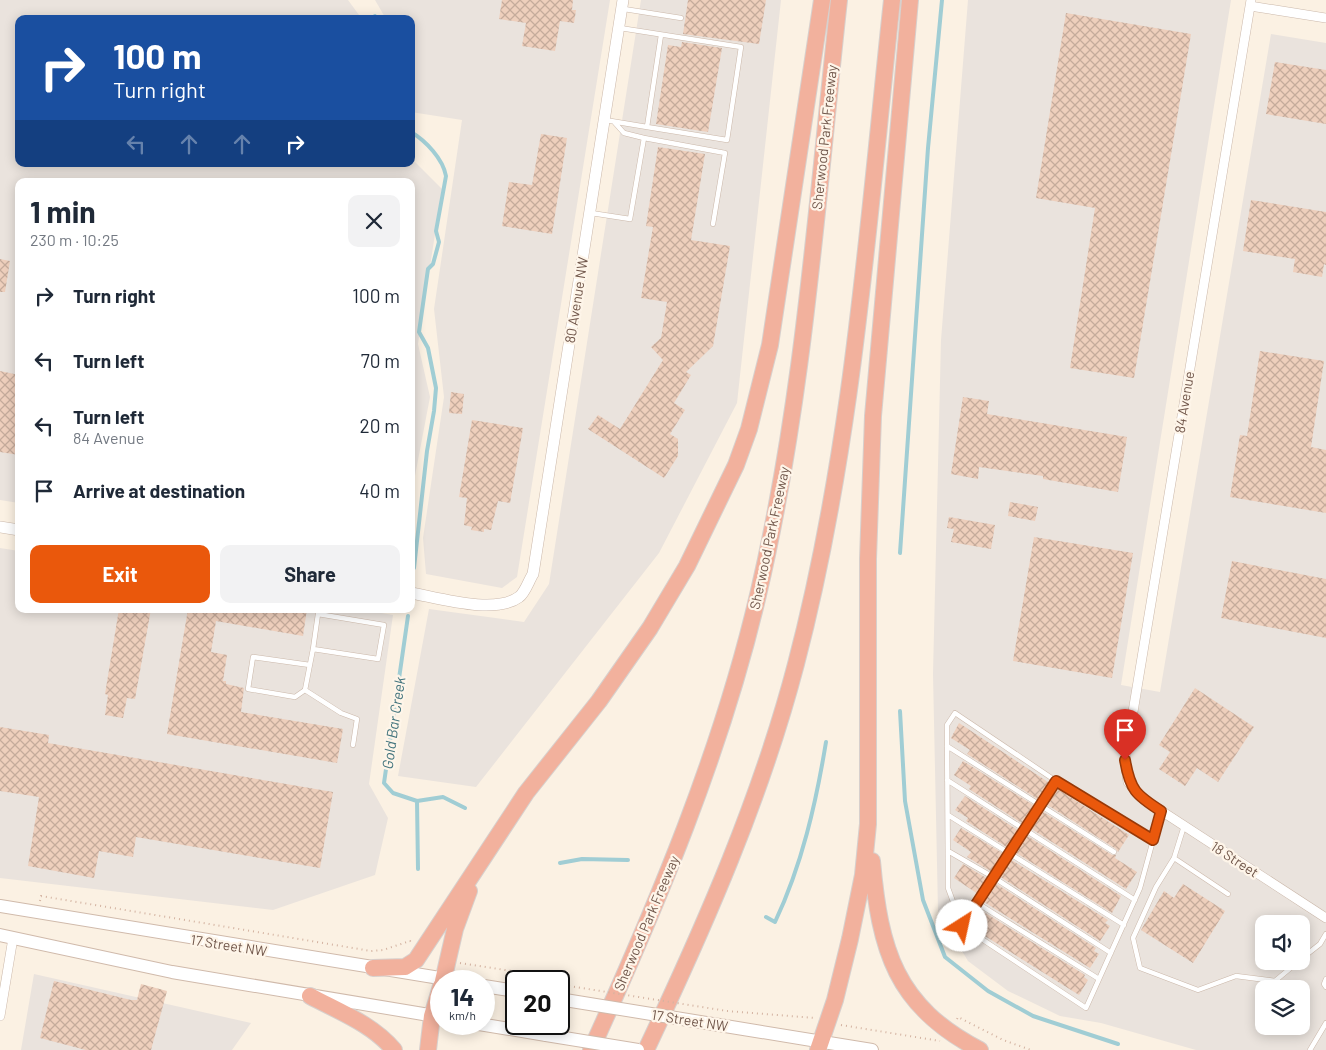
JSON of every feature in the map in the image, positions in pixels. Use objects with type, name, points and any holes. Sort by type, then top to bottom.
[{"type":"highway","points":[[373,968],[404,967],[416,960],[526,793],[599,701],[650,628],[687,566],[736,465],[749,429],[770,346],[822,0]]},
{"type":"highway","name":"Sherwood Park Freeway","points":[[591,1050],[660,894],[691,814],[740,667],[759,594],[790,433],[839,0]]},
{"type":"highway","points":[[646,1050],[708,915],[756,793],[793,674],[810,604],[840,458],[892,0]]},
{"type":"highway","points":[[819,1046],[828,1021],[850,939],[864,875],[868,824],[868,559],[874,416],[910,0]]},
{"type":"highway","points":[[868,824],[877,909],[886,951],[897,973],[932,1018],[948,1031],[980,1050]]},
{"type":"highway","points":[[446,970],[446,961],[455,929],[483,859]]},
{"type":"highway","points":[[310,996],[365,1024],[383,1037],[394,1050]]},
{"type":"highway","points":[[428,1050],[432,1035]]},
{"type":"main road","name":"17 Street NW","points":[[0,906],[430,979]]},
{"type":"main road","points":[[0,935],[172,972],[430,1016]]},
{"type":"main road","name":"17 Street NW","points":[[570,1000],[719,1025],[819,1046],[872,1050]]},
{"type":"main road","points":[[495,1027],[638,1050]]},
{"type":"street","points":[[1250,3],[1326,18]]},
{"type":"street","name":"84 Avenue","points":[[1143,800],[1128,782],[1125,760],[1250,3]]},
{"type":"street","name":"80 Avenue NW","points":[[415,594],[487,606],[503,604],[520,597],[533,574],[590,213],[610,122],[618,28],[622,4]]},
{"type":"street","points":[[0,527],[15,529]]},
{"type":"street","name":"18 Street","points":[[1143,800],[1326,918]]},
{"type":"street","points":[[0,1016],[13,938]]},
{"type":"lane","points":[[622,4],[681,18]]},
{"type":"lane","points":[[610,122],[727,140],[741,47],[618,28]]},
{"type":"lane","points":[[647,127],[661,35]]},
{"type":"lane","points":[[610,122],[624,133],[725,153],[713,224]]},
{"type":"lane","points":[[590,213],[630,219],[644,138]]},
{"type":"lane","points":[[310,665],[253,658],[248,689],[295,697],[306,690],[313,649],[318,613]]},
{"type":"lane","points":[[313,649],[378,659],[384,625],[327,613]]},
{"type":"lane","points":[[306,690],[341,713],[357,719],[353,745]]},
{"type":"lane","points":[[1153,840],[1056,781],[955,712],[947,725],[948,888],[962,926],[1086,1008],[1135,900],[1153,840],[1161,811]]},
{"type":"lane","points":[[947,746],[1114,852]]},
{"type":"lane","points":[[947,780],[1135,900]]},
{"type":"lane","points":[[962,926],[1056,781]]},
{"type":"lane","points":[[948,815],[1124,925]]},
{"type":"lane","points":[[1184,826],[1174,858],[1156,887],[1133,938],[1140,968],[1198,990],[1236,976],[1275,980],[1288,970]]},
{"type":"lane","points":[[948,851],[993,877],[1111,952]]},
{"type":"lane","points":[[1174,858],[1228,894]]},
{"type":"lane","points":[[977,903],[1099,980]]},
{"type":"lane","points":[[1310,952],[1320,944],[1326,934]]},
{"type":"lane","points":[[1326,979],[1326,987]]},
{"type":"lane","points":[[1310,1050],[1326,1023]]},
{"type":"path","points":[[38,912],[41,896],[371,951],[383,950],[410,941],[422,951]]},
{"type":"path","points":[[446,961],[505,970]]},
{"type":"path","points":[[570,986],[727,1011],[816,1018],[939,1042],[958,1017],[1003,1040],[1030,1050]]},
{"type":"shaded area","points":[[0,0],[348,0],[359,15],[15,15],[15,167],[415,167],[415,162],[442,189],[418,344],[430,397],[415,476],[415,178],[15,178],[15,502],[0,500]]},
{"type":"shaded area","points":[[375,0],[610,0],[517,577],[502,588],[426,574],[423,538],[444,397],[434,309],[462,120],[415,113],[415,15],[384,15]]},
{"type":"shaded area","points":[[641,0],[781,0],[737,403],[659,553],[476,787],[398,776],[429,609],[524,622],[549,584]]},
{"type":"shaded area","points":[[968,0],[1231,0],[1121,685],[1160,692],[1271,34],[1326,43],[1326,1050],[1196,1050],[1101,1023],[1060,1016],[1008,991],[968,961],[938,911],[933,674],[941,340]]},
{"type":"shaded area","points":[[0,548],[15,550],[15,613],[381,613],[393,615],[369,784],[388,818],[375,875],[273,910],[0,878]]},
{"type":"shaded area","points":[[34,974],[251,1023],[232,1050],[21,1050]]},
{"type":"building","points":[[502,0],[573,0],[572,10],[576,10],[574,23],[560,21],[555,51],[522,46],[526,23],[499,19]]},
{"type":"building","points":[[688,0],[766,0],[759,44],[683,34]]},
{"type":"building","points":[[1066,13],[1191,34],[1134,378],[1070,368],[1095,208],[1036,198]]},
{"type":"building","points":[[682,42],[722,48],[708,132],[656,124],[668,45],[681,47]]},
{"type":"building","points":[[1275,62],[1326,70],[1326,124],[1266,114]]},
{"type":"building","points":[[541,134],[567,138],[552,234],[502,226],[509,182],[532,185]]},
{"type":"building","points":[[658,147],[705,154],[691,240],[730,246],[713,346],[686,372],[691,375],[674,403],[685,410],[670,434],[678,439],[678,456],[664,478],[588,429],[598,415],[620,429],[663,360],[651,347],[661,338],[667,302],[641,298],[653,227],[646,226]]},
{"type":"building","points":[[1251,200],[1326,212],[1326,265],[1324,264],[1322,277],[1293,272],[1295,259],[1243,251]]},
{"type":"building","points":[[0,259],[10,261],[5,292],[0,292]]},
{"type":"building","points":[[1260,351],[1324,361],[1311,447],[1326,450],[1326,513],[1230,497],[1240,435],[1247,436]]},
{"type":"building","points":[[0,371],[15,374],[15,454],[0,452]]},
{"type":"building","points":[[451,392],[464,394],[462,414],[449,413]]},
{"type":"building","points":[[963,397],[989,401],[987,414],[1127,437],[1118,492],[1043,479],[1043,476],[979,467],[978,479],[951,474]]},
{"type":"building","points":[[472,420],[523,428],[510,503],[498,501],[491,530],[484,529],[484,532],[471,530],[472,527],[464,525],[467,498],[459,497]]},
{"type":"building","points":[[1010,502],[1038,507],[1035,521],[1008,516]]},
{"type":"building","points":[[949,517],[995,525],[991,549],[951,542],[954,529],[947,528]]},
{"type":"building","points":[[1034,537],[1133,553],[1112,678],[1013,661]]},
{"type":"building","points":[[1232,561],[1326,579],[1326,638],[1221,618]]},
{"type":"building","points":[[118,613],[150,613],[135,699],[127,698],[123,718],[105,715],[108,695],[105,694]]},
{"type":"building","points":[[187,613],[306,613],[303,636],[216,621],[211,652],[227,655],[223,681],[226,681],[226,684],[244,688],[241,712],[343,729],[337,763],[167,734]]},
{"type":"building","points":[[1195,688],[1254,727],[1218,782],[1197,768],[1185,786],[1159,769],[1170,752],[1159,745]]},
{"type":"building","points":[[959,723],[1048,782],[1050,784],[1039,800],[967,754],[970,750],[951,738]]},
{"type":"building","points":[[0,727],[49,735],[48,743],[333,792],[320,868],[136,837],[133,857],[99,851],[94,878],[28,866],[39,797],[0,791]]},
{"type":"building","points":[[963,761],[1035,806],[1023,824],[969,789],[971,786],[954,775]]},
{"type":"building","points":[[1056,788],[1129,835],[1118,852],[1046,804]]},
{"type":"building","points":[[965,796],[1019,831],[1008,848],[966,821],[968,818],[955,810]]},
{"type":"building","points":[[1042,811],[1112,855],[1116,855],[1115,858],[1137,872],[1126,889],[1030,828]]},
{"type":"building","points":[[961,828],[1004,854],[992,872],[967,857],[971,852],[953,840]]},
{"type":"building","points":[[1026,835],[1121,896],[1112,913],[1015,852]]},
{"type":"building","points":[[1010,859],[1108,920],[1105,923],[1110,926],[1100,941],[999,876]]},
{"type":"building","points":[[963,864],[988,879],[978,894],[954,878]]},
{"type":"building","points":[[995,883],[1096,948],[1094,951],[1099,954],[1090,968],[984,902]]},
{"type":"building","points":[[1183,884],[1225,911],[1193,963],[1141,930],[1164,891],[1174,898]]},
{"type":"building","points":[[979,909],[1085,975],[1084,977],[1088,980],[1079,995],[969,926]]},
{"type":"building","points":[[54,981],[131,1000],[137,1000],[141,984],[167,991],[151,1050],[86,1050],[40,1038]]},
{"type":"waterway","points":[[900,553],[928,148],[942,0]]},
{"type":"waterway","name":"Gold Bar Creek","points":[[415,135],[438,157],[446,176],[436,231],[439,242],[433,264],[428,269],[419,332],[428,348],[436,388],[415,559]]},
{"type":"waterway","name":"Gold Bar Creek","points":[[408,616],[384,783],[393,793],[417,801],[418,869]]},
{"type":"waterway","points":[[900,711],[905,801],[923,900],[945,957],[988,991],[1033,1016],[1118,1044]]},
{"type":"waterway","points":[[766,917],[775,922],[793,878],[813,811],[826,742]]},
{"type":"waterway","points":[[417,801],[443,797],[465,808]]},
{"type":"waterway","points":[[560,863],[582,859],[628,860]]},
{"type":"route","points":[[962,926],[1056,781],[1153,840],[1161,811],[1143,800],[1128,782],[1125,760]]}]
